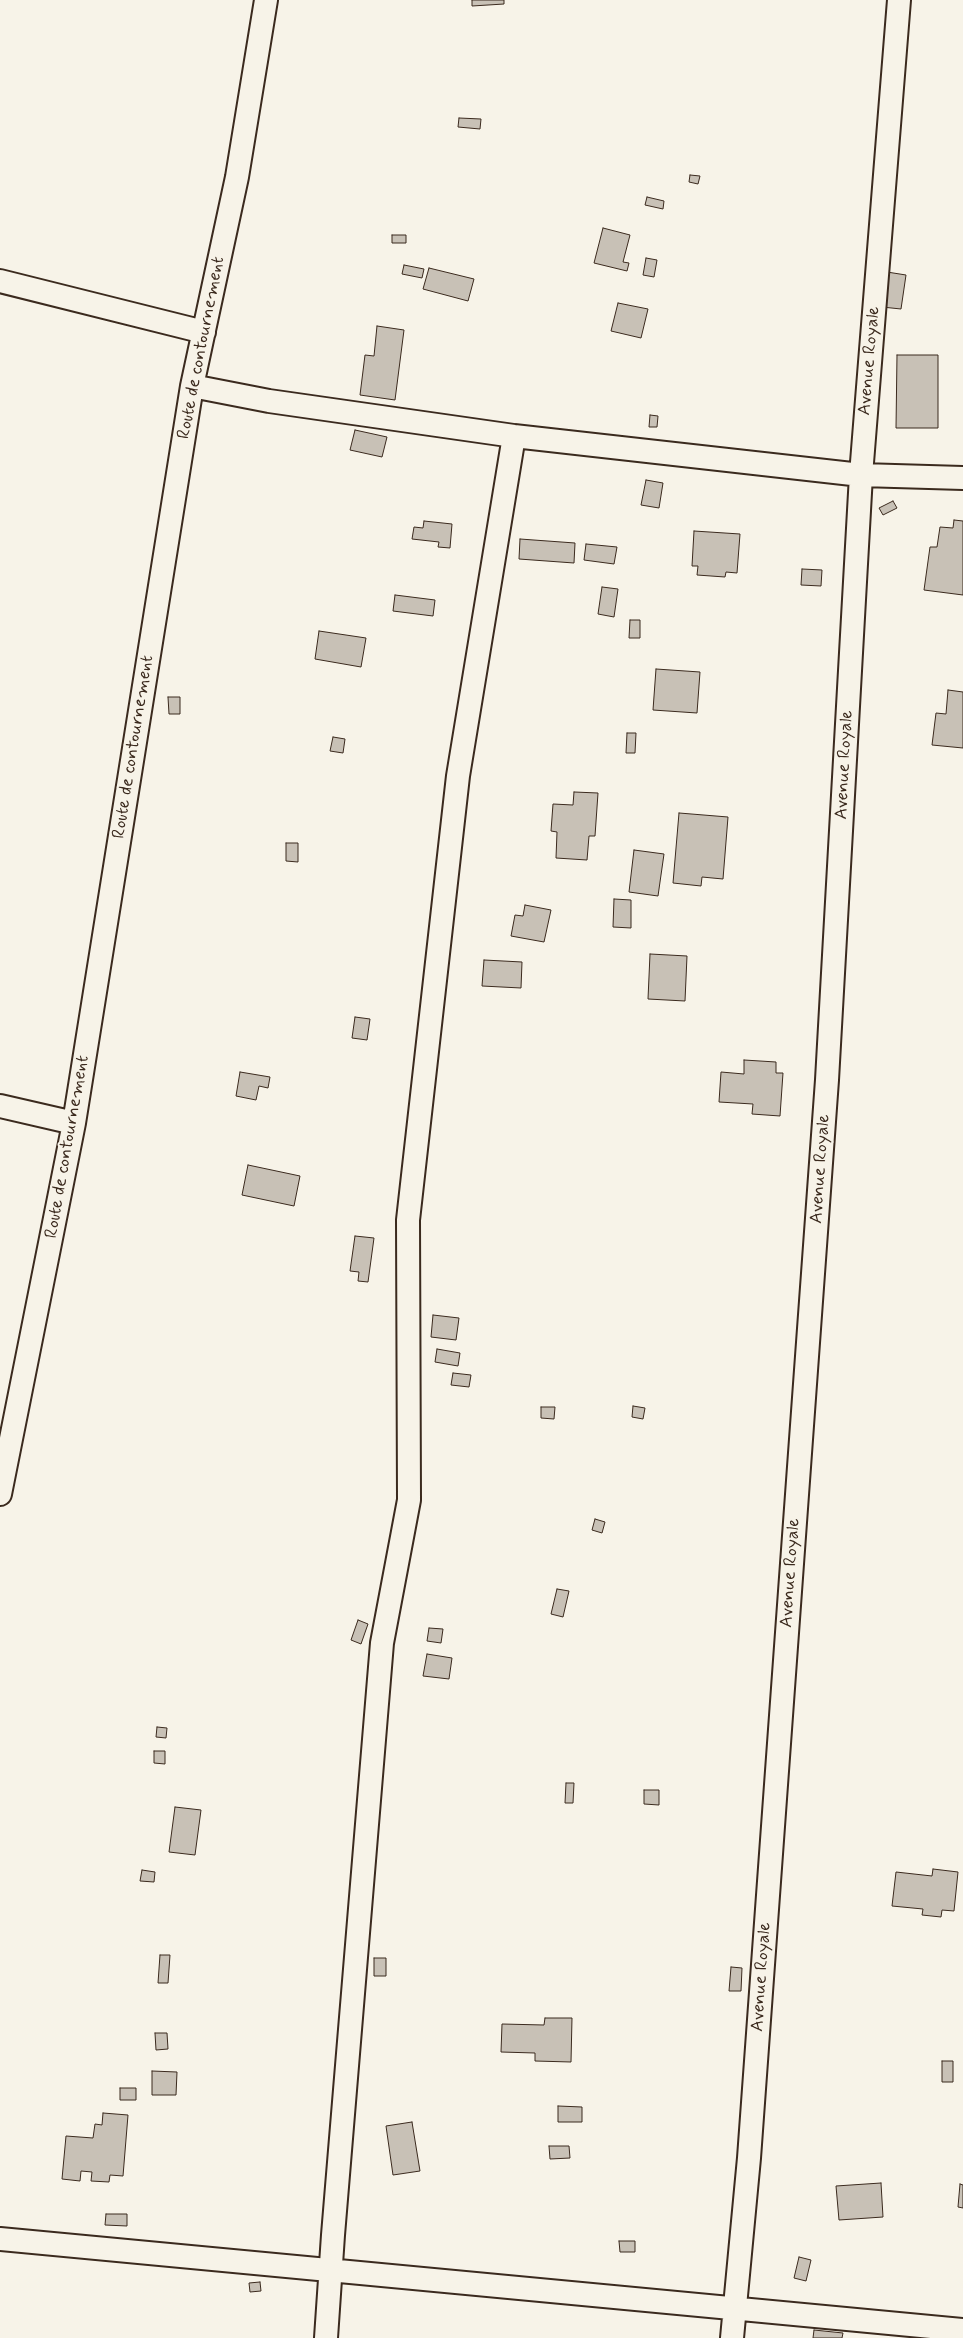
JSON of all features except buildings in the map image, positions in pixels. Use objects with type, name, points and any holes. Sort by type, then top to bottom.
[{"type":"street","name":"Route de contournement","points":[[0,1494],[74,1123],[192,386],[237,177],[266,0]]},
{"type":"street","name":"Avenue Royale","points":[[732,2338],[749,2148],[827,1080],[862,475],[899,0]]},
{"type":"street","points":[[0,281],[204,332]]},
{"type":"street","points":[[192,386],[269,401],[514,436],[862,475],[963,478]]},
{"type":"street","points":[[326,2338],[382,1643],[409,1500],[408,1220],[458,776],[514,436]]},
{"type":"street","points":[[0,1106],[74,1123]]},
{"type":"street","points":[[0,2239],[963,2330]]}]
